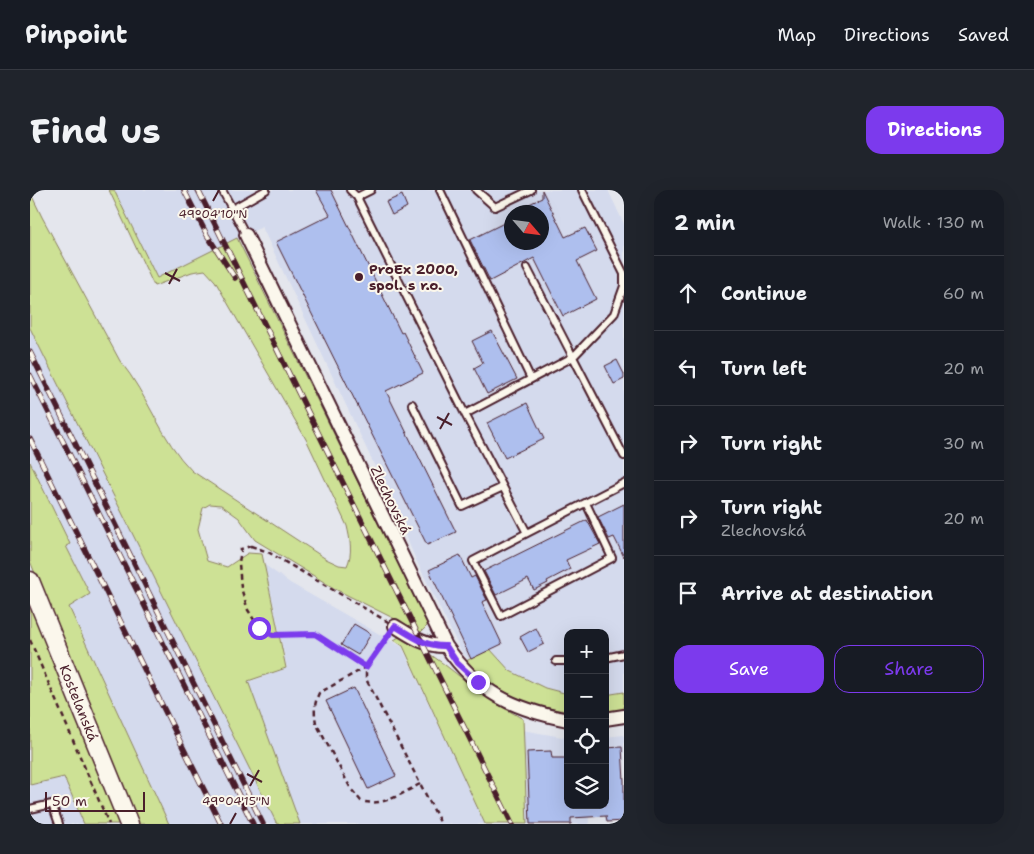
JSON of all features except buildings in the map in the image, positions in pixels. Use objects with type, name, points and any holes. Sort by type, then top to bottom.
[{"type":"main road","name":"Kostelanská","points":[[30,581],[129,824]]},
{"type":"street","name":"Zlechovská","points":[[246,235],[446,646],[457,663],[478,682],[515,706],[538,714],[564,719]]},
{"type":"street","points":[[395,626],[423,642],[446,646]]},
{"type":"street","points":[[609,718],[624,716]]},
{"type":"lane","points":[[222,190],[246,235]]},
{"type":"lane","points":[[232,208],[266,190]]},
{"type":"lane","points":[[350,190],[357,197],[465,414],[527,533]]},
{"type":"lane","points":[[357,197],[371,190]]},
{"type":"lane","points":[[440,190],[531,379]]},
{"type":"lane","points":[[476,190],[495,207],[531,190]]},
{"type":"lane","points":[[465,414],[573,358],[614,314],[624,286],[624,274],[582,190]]},
{"type":"lane","points":[[526,268],[624,456]]},
{"type":"lane","points":[[412,404],[462,506],[503,487]]},
{"type":"lane","points":[[586,503],[612,558],[501,616],[473,561],[624,483]]},
{"type":"lane","points":[[609,657],[624,654]]},
{"type":"lane","points":[[556,661],[564,661]]},
{"type":"lane","points":[[30,810],[52,804],[59,824]]},
{"type":"path","points":[[366,667],[315,634],[273,635],[259,628],[248,610],[240,588],[239,563],[241,550],[251,546],[268,552],[395,626],[366,667],[319,693],[315,701],[314,712],[316,723],[351,789],[361,801],[379,803],[420,784]]},
{"type":"path","points":[[30,640],[109,824]]},
{"type":"path","points":[[366,667],[366,679],[441,824]]},
{"type":"shaded area","points":[[114,190],[608,190],[624,224],[624,692],[609,694],[609,629],[564,629],[564,693],[545,688],[510,671],[490,649],[468,659],[460,649],[417,562],[378,473],[262,227],[157,278]]},
{"type":"shaded area","points":[[30,328],[277,824],[169,824],[69,606],[90,593],[66,546],[70,543],[30,462]]},
{"type":"shaded area","points":[[265,565],[290,583],[402,647],[485,824],[299,824],[248,682],[287,668]]},
{"type":"shaded area","points":[[505,727],[564,737],[564,809],[588,809],[589,824],[527,824]]},
{"type":"shaded area","points":[[624,735],[624,821],[605,822],[605,809],[609,809],[609,737]]},
{"type":"shaded area","points":[[64,777],[84,824],[30,824],[30,785]]},
{"type":"green space","points":[[109,190],[114,190],[157,278],[237,238],[427,622],[427,626],[421,632],[337,590],[255,540],[239,518],[221,505],[210,504],[203,508],[198,529],[207,561],[227,567],[248,553],[262,554],[286,668],[248,681],[300,824],[277,824],[30,328],[30,192],[120,361],[139,388],[172,446],[192,471],[326,559],[339,565],[347,566],[350,541],[347,526],[307,441],[215,281],[205,270],[192,272],[154,286]]},
{"type":"green space","points":[[30,462],[70,544],[66,546],[90,594],[69,607],[169,824],[136,824],[30,561]]},
{"type":"green space","points":[[30,600],[121,824],[84,824],[64,777],[30,785]]},
{"type":"green space","points":[[399,637],[422,649],[483,695],[523,719],[527,824],[485,824],[403,646],[394,640]]},
{"type":"green space","points":[[490,649],[510,671],[545,688],[564,693],[564,710],[537,706],[512,696],[465,664],[466,661]]},
{"type":"green space","points":[[624,692],[624,709],[609,711],[609,694]]},
{"type":"railway","points":[[184,190],[207,235],[235,278]]},
{"type":"railway","points":[[198,190],[512,824]]},
{"type":"railway","points":[[30,352],[263,824]]},
{"type":"railway","points":[[30,375],[253,824]]},
{"type":"railway","points":[[30,439],[221,824]]},
{"type":"place","name":"ProEx 2000, spol. s r.o.","points":[[359,277]]},
{"type":"route","points":[[259,628],[273,635],[315,634],[366,667],[395,626],[423,642],[446,646],[457,663],[478,682]]}]
